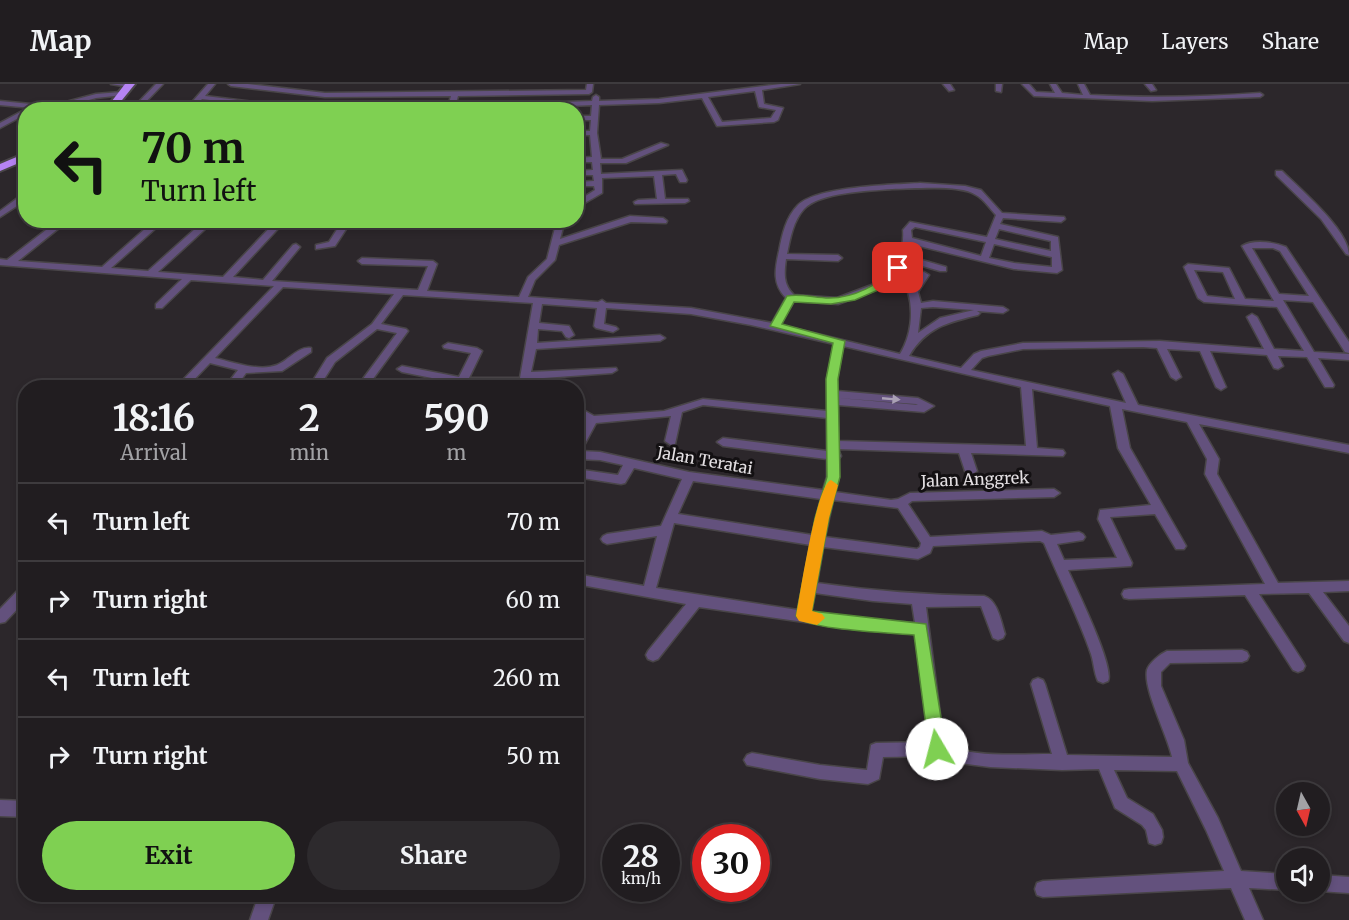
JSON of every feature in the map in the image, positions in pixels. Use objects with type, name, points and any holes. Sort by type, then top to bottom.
[{"type":"highway","points":[[116,102],[130,84]]},
{"type":"highway","points":[[0,168],[18,160]]},
{"type":"street","points":[[114,84],[130,84]]},
{"type":"street","points":[[142,102],[160,84]]},
{"type":"street","points":[[195,102],[212,84]]},
{"type":"street","points":[[231,84],[299,92],[362,93],[392,90],[455,93],[473,89],[489,93],[589,89]]},
{"type":"street","points":[[258,84],[299,92],[328,89],[362,93]]},
{"type":"street","points":[[357,102],[367,84]]},
{"type":"street","points":[[584,200],[597,193],[597,160],[593,133],[596,84]]},
{"type":"street","points":[[584,105],[797,84]]},
{"type":"street","points":[[1025,84],[1034,94],[1088,97],[1172,99],[1260,95]]},
{"type":"street","points":[[1053,84],[1060,94]]},
{"type":"street","points":[[1081,84],[1088,97]]},
{"type":"street","points":[[1148,84],[1153,90]]},
{"type":"street","points":[[419,102],[426,92],[437,88],[589,89]]},
{"type":"street","points":[[704,95],[720,124],[774,120],[780,108],[761,106],[758,88]]},
{"type":"street","points":[[285,102],[299,92]]},
{"type":"street","points":[[452,102],[455,93]]},
{"type":"street","points":[[484,102],[489,93]]},
{"type":"street","points":[[74,102],[96,96],[120,96]]},
{"type":"street","points":[[84,102],[120,96]]},
{"type":"street","points":[[200,96],[238,102]]},
{"type":"street","points":[[0,105],[18,107]]},
{"type":"street","points":[[0,126],[18,116]]},
{"type":"street","points":[[584,118],[593,118]]},
{"type":"street","points":[[0,120],[9,121]]},
{"type":"street","points":[[584,133],[593,133]]},
{"type":"street","points":[[584,160],[623,160],[664,145]]},
{"type":"street","points":[[584,181],[598,177],[679,172],[683,180]]},
{"type":"street","points":[[658,173],[661,201]]},
{"type":"street","points":[[1279,173],[1324,218],[1349,252]]},
{"type":"street","points":[[584,174],[598,177]]},
{"type":"street","points":[[1057,255],[991,242],[918,223],[910,225],[907,230],[908,240],[893,279],[851,298],[831,301],[791,298],[780,287],[782,256],[787,234],[800,208],[817,198],[847,191],[934,187],[972,190],[1000,215],[1061,219]]},
{"type":"street","points":[[638,202],[685,201]]},
{"type":"street","points":[[0,215],[16,203]]},
{"type":"street","points":[[984,260],[1000,215]]},
{"type":"street","points":[[558,243],[630,219],[663,221]]},
{"type":"street","points":[[908,240],[984,260],[1014,266],[1057,270],[1055,241],[1052,238],[996,226]]},
{"type":"street","points":[[5,262],[54,228]]},
{"type":"street","points":[[105,269],[152,228]]},
{"type":"street","points":[[151,273],[202,228]]},
{"type":"street","points":[[226,279],[274,228]]},
{"type":"street","points":[[319,248],[332,244],[343,228]]},
{"type":"street","points":[[523,299],[531,279],[551,260],[558,243],[560,228]]},
{"type":"street","points":[[1329,385],[1246,246],[1274,245],[1283,249],[1349,350]]},
{"type":"street","points":[[265,283],[296,247]]},
{"type":"street","points":[[782,256],[838,258]]},
{"type":"street","points":[[903,257],[943,269]]},
{"type":"street","points":[[362,261],[431,263],[434,266],[422,293]]},
{"type":"street","points":[[5,262],[265,283],[602,303],[691,311],[775,326],[964,371],[1191,419],[1349,449]]},
{"type":"street","points":[[1242,303],[1226,270],[1188,267],[1204,299],[1242,303],[1315,299]]},
{"type":"street","points":[[903,357],[912,342],[917,306],[913,292],[924,275]]},
{"type":"street","points":[[159,306],[189,277]]},
{"type":"street","points":[[188,380],[281,284]]},
{"type":"street","points":[[318,380],[331,360],[375,326],[401,291]]},
{"type":"street","points":[[775,326],[791,298]]},
{"type":"street","points":[[524,380],[538,300]]},
{"type":"street","points":[[602,303],[599,326],[613,329]]},
{"type":"street","points":[[912,342],[943,320],[960,315],[1003,310],[933,304],[917,306]]},
{"type":"street","points":[[1252,317],[1278,366]]},
{"type":"street","points":[[367,380],[403,331],[375,326]]},
{"type":"street","points":[[534,326],[566,328],[569,334]]},
{"type":"street","points":[[529,346],[660,338]]},
{"type":"street","points":[[804,616],[817,541],[833,477],[835,451],[832,403],[833,366],[839,341]]},
{"type":"street","points":[[964,371],[978,356],[1008,348],[1160,344],[1349,357]]},
{"type":"street","points":[[1160,344],[1176,377]]},
{"type":"street","points":[[448,346],[477,351],[462,380]]},
{"type":"street","points":[[1203,347],[1221,387]]},
{"type":"street","points":[[208,360],[245,370],[278,369],[307,350]]},
{"type":"street","points":[[402,369],[457,380]]},
{"type":"street","points":[[236,380],[245,370]]},
{"type":"street","points":[[558,380],[612,370]]},
{"type":"street","points":[[1118,374],[1133,406]]},
{"type":"street","points":[[1026,384],[1032,447],[1028,451]]},
{"type":"street","points":[[584,414],[592,420],[677,411],[703,402],[832,403],[851,399],[918,401],[929,406],[924,409],[851,399]]},
{"type":"street","points":[[1115,403],[1124,448],[1180,546]]},
{"type":"street","points":[[671,441],[677,411]]},
{"type":"street","points":[[1191,419],[1213,459],[1211,474],[1274,589]]},
{"type":"street","points":[[584,435],[592,420]]},
{"type":"street","points":[[723,442],[835,451],[964,450],[1059,453]]},
{"type":"street","points":[[964,450],[971,471]]},
{"type":"street","name":"Jalan Teratai","points":[[584,456],[631,462],[689,476],[828,496]]},
{"type":"street","points":[[584,474],[621,480],[631,462]]},
{"type":"street","points":[[649,591],[665,530],[689,476]]},
{"type":"street","name":"Jalan Anggrek","points":[[828,496],[891,504],[900,503],[909,497],[1054,493]]},
{"type":"street","points":[[672,518],[918,554],[926,550],[927,543],[900,503]]},
{"type":"street","points":[[1058,565],[1126,563],[1104,519],[1104,513],[1160,509]]},
{"type":"street","points":[[607,539],[665,530]]},
{"type":"street","points":[[927,543],[943,540],[1036,536],[1042,536],[1048,540],[1098,655],[1103,676]]},
{"type":"street","points":[[1048,540],[1079,537]]},
{"type":"street","points":[[584,580],[847,623],[921,629]]},
{"type":"street","points":[[1129,594],[1349,586]]},
{"type":"street","points":[[809,587],[873,596],[984,601],[989,607],[998,634]]},
{"type":"street","points":[[1313,588],[1349,637]]},
{"type":"street","points":[[1248,589],[1298,666]]},
{"type":"street","points":[[0,618],[18,599]]},
{"type":"street","points":[[653,655],[696,600]]},
{"type":"street","points":[[927,600],[919,604],[937,749]]},
{"type":"street","points":[[1242,656],[1167,657],[1154,670],[1154,686],[1176,740],[1181,764],[1254,920]]},
{"type":"street","points":[[1038,684],[1062,763]]},
{"type":"street","points":[[752,760],[820,772],[868,777],[874,774],[875,752],[878,749],[937,749],[952,755],[1062,763],[1181,764]]},
{"type":"street","points":[[1104,764],[1121,803],[1141,813],[1154,828],[1155,837]]},
{"type":"street","points":[[0,808],[18,809]]},
{"type":"street","points":[[1043,889],[1236,879],[1276,881]]},
{"type":"street","points":[[1330,884],[1349,885]]},
{"type":"street","points":[[259,920],[265,902]]},
{"type":"slow traffic","points":[[817,618],[804,616],[822,518],[831,485]]},
{"type":"route","points":[[898,268],[889,282],[851,298],[831,301],[791,298],[775,326],[839,341],[832,379],[832,427],[835,445],[833,477],[822,518],[804,616],[863,625],[921,629],[937,749]]}]
